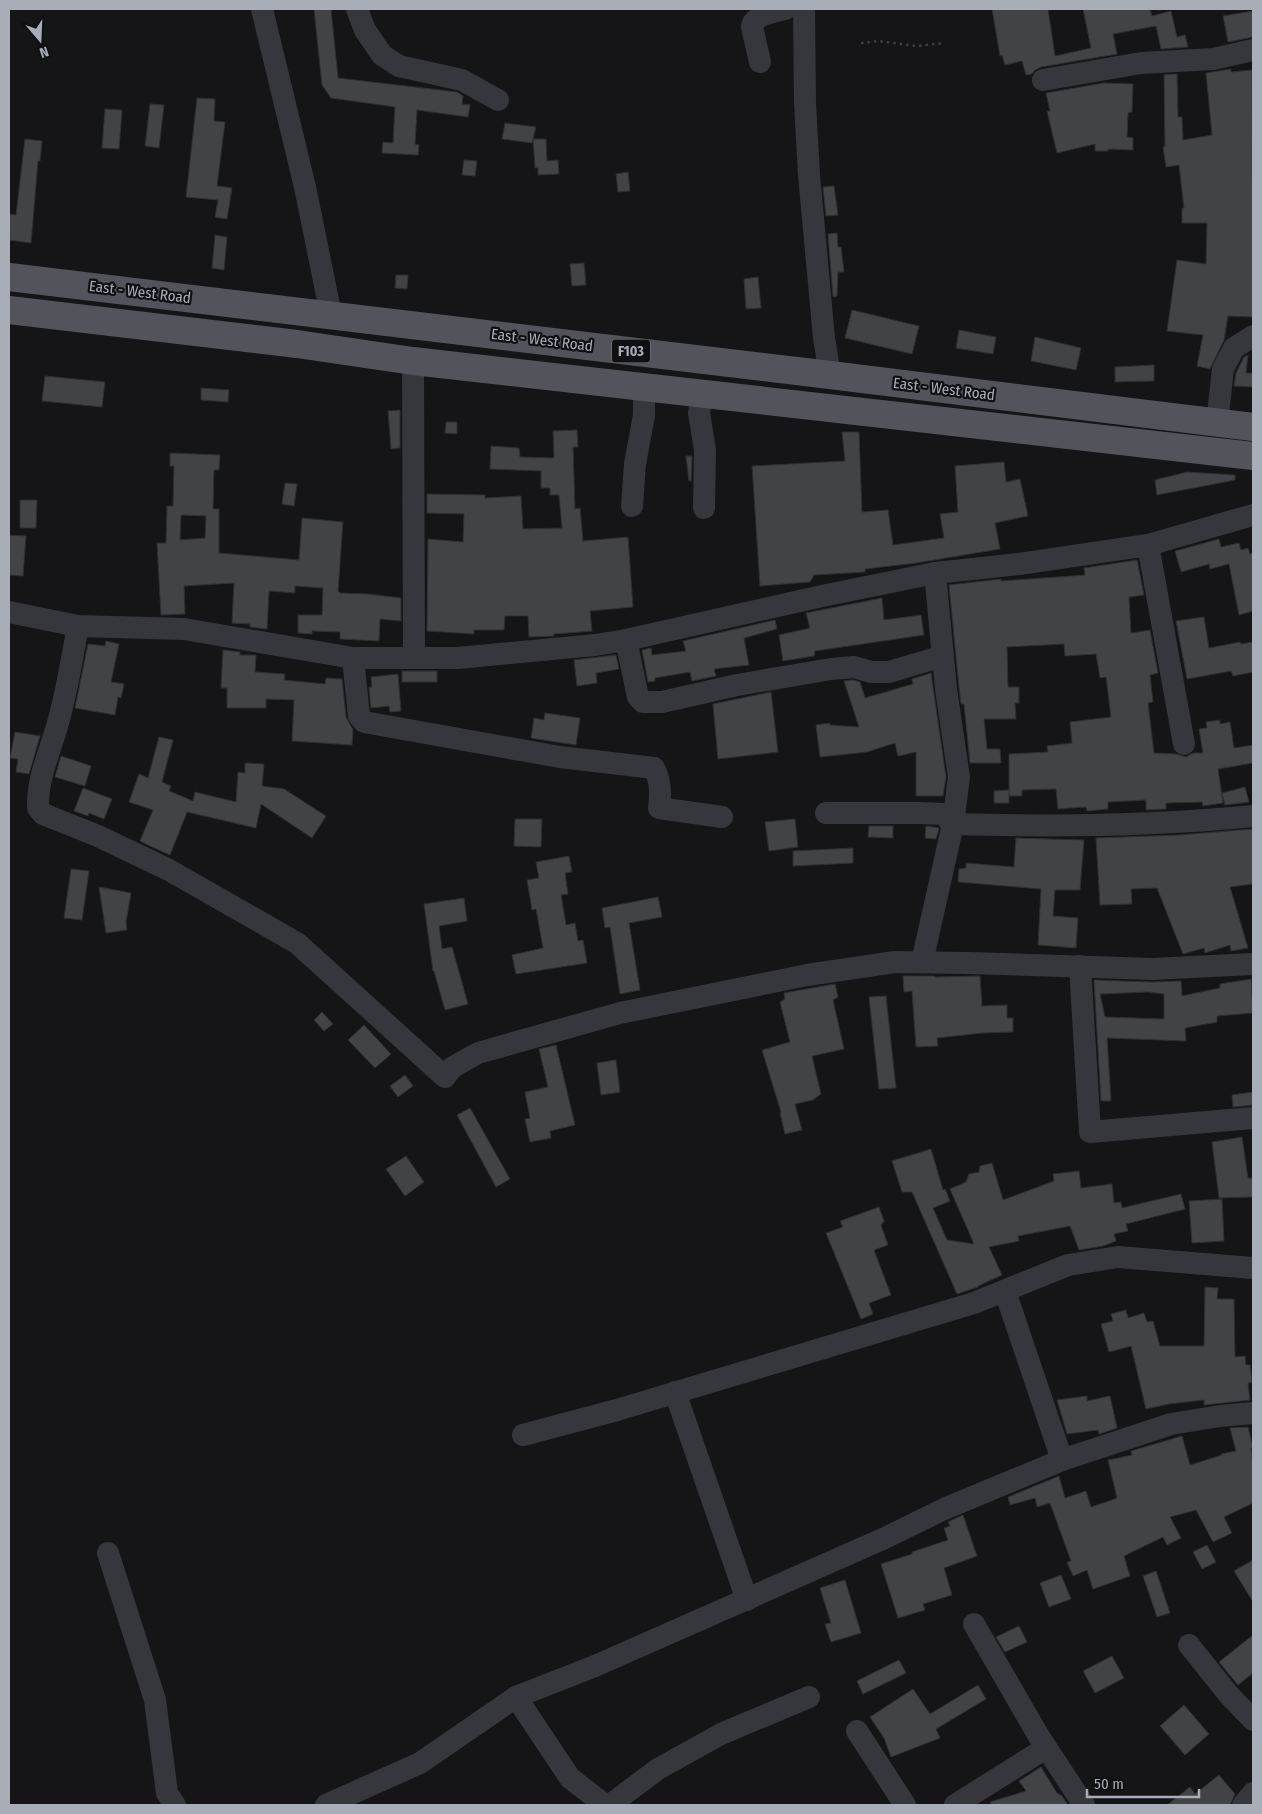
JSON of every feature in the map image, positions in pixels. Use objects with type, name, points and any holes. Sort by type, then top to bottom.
[{"type":"main road","name":"East - West Road","points":[[9,277],[830,374],[1253,427]]},
{"type":"main road","name":"F103","points":[[9,310],[297,344],[413,361],[1253,456]]},
{"type":"street","points":[[262,9],[305,187],[331,314]]},
{"type":"street","points":[[357,9],[365,30],[382,55],[399,66],[462,80],[498,100]]},
{"type":"street","points":[[760,62],[752,27],[753,22],[756,18],[784,9]]},
{"type":"street","points":[[804,9],[805,103],[809,175],[830,374]]},
{"type":"street","points":[[1043,80],[1141,63],[1213,59],[1253,50]]},
{"type":"street","points":[[1217,422],[1223,369],[1234,348],[1253,336]]},
{"type":"street","points":[[413,361],[414,657]]},
{"type":"street","points":[[632,506],[635,464],[644,415],[644,388]]},
{"type":"street","points":[[702,394],[699,413],[704,450],[704,508]]},
{"type":"street","points":[[9,612],[78,626],[184,629],[287,645],[353,658],[458,658],[595,645],[626,640],[935,573],[1019,564],[1148,545],[1253,516]]},
{"type":"street","points":[[1148,545],[1184,744]]},
{"type":"street","points":[[922,962],[953,824],[960,778],[946,689],[935,573]]},
{"type":"street","points":[[78,626],[58,723],[43,766],[38,794],[38,808],[43,814],[98,836],[169,870],[297,944],[445,1077],[453,1067],[478,1053],[620,1013],[807,976],[894,962],[1152,969],[1253,964]]},
{"type":"street","points":[[626,640],[638,697],[644,702],[662,702],[738,685],[831,669],[854,667],[871,672],[889,672],[943,656]]},
{"type":"street","points":[[353,658],[359,716],[364,722],[560,757],[654,768],[658,776],[659,808],[722,817]]},
{"type":"street","points":[[826,813],[943,814],[953,824],[1051,826],[1200,821],[1253,816]]},
{"type":"street","points":[[1080,966],[1090,1132],[1253,1118]]},
{"type":"street","points":[[523,1435],[974,1303],[1068,1265],[1118,1257],[1253,1268]]},
{"type":"street","points":[[1005,1290],[1062,1460]]},
{"type":"street","points":[[675,1392],[747,1600]]},
{"type":"street","points":[[326,1805],[420,1763],[516,1697],[595,1666],[747,1600],[886,1538],[944,1509],[1062,1460],[1172,1424],[1220,1416],[1253,1414]]},
{"type":"street","points":[[108,1553],[155,1700],[167,1793],[175,1805]]},
{"type":"street","points":[[974,1624],[1046,1748],[1084,1805]]},
{"type":"street","points":[[1189,1646],[1229,1695],[1253,1720]]},
{"type":"street","points":[[516,1697],[570,1778],[605,1805]]},
{"type":"street","points":[[610,1805],[658,1769],[721,1734],[809,1697]]},
{"type":"street","points":[[857,1730],[906,1805]]},
{"type":"street","points":[[955,1805],[1046,1748]]},
{"type":"street","points":[[1243,1805],[1253,1793]]},
{"type":"path","points":[[861,43],[878,41],[916,46],[944,43]]},
{"type":"building","points":[[314,9],[331,9],[338,78],[457,92],[463,96],[462,104],[470,105],[468,117],[417,110],[415,144],[419,145],[418,155],[382,153],[383,142],[393,143],[395,107],[331,98],[322,85]]},
{"type":"building","points":[[992,9],[1048,9],[1055,56],[1091,48],[1083,9],[1150,9],[1152,16],[1171,11],[1177,37],[1185,35],[1188,47],[1161,49],[1156,26],[1113,34],[1117,54],[1041,67],[1032,74],[1026,75],[1022,61],[1005,65],[1002,55],[1000,56]]},
{"type":"building","points":[[1253,11],[1253,37],[1228,42],[1223,16]]},
{"type":"building","points":[[1231,69],[1231,72],[1252,70],[1253,317],[1228,316],[1224,340],[1210,369],[1197,366],[1203,335],[1167,331],[1177,260],[1206,264],[1207,223],[1182,223],[1182,208],[1184,208],[1179,165],[1166,167],[1163,147],[1165,146],[1164,75],[1177,74],[1178,117],[1182,117],[1183,140],[1212,135],[1206,73]]},
{"type":"building","points":[[1104,83],[1133,84],[1132,112],[1128,113],[1127,137],[1133,138],[1133,150],[1108,149],[1108,151],[1095,151],[1095,144],[1057,153],[1047,111],[1050,111],[1046,93]]},
{"type":"building","points":[[197,98],[215,99],[214,121],[225,122],[217,186],[232,188],[227,219],[215,217],[218,200],[186,197]]},
{"type":"building","points":[[150,104],[164,105],[159,148],[145,146]]},
{"type":"building","points":[[105,109],[122,110],[119,149],[102,148]]},
{"type":"building","points":[[505,123],[536,127],[532,143],[502,139]]},
{"type":"building","points":[[25,139],[42,141],[40,161],[38,161],[31,243],[9,240],[9,214],[16,215]]},
{"type":"building","points":[[533,139],[546,139],[547,161],[558,160],[559,174],[538,175],[538,168],[535,168]]},
{"type":"building","points":[[464,160],[477,161],[475,176],[462,175]]},
{"type":"building","points":[[628,172],[630,191],[618,192],[616,174]]},
{"type":"building","points":[[834,186],[838,215],[826,216],[823,187]]},
{"type":"building","points":[[837,233],[844,272],[838,272],[837,296],[833,297],[828,234]]},
{"type":"building","points":[[215,235],[227,237],[224,270],[212,268]]},
{"type":"building","points":[[584,263],[586,285],[572,286],[570,264]]},
{"type":"building","points":[[396,275],[408,275],[407,289],[395,288]]},
{"type":"building","points":[[758,277],[761,308],[746,309],[744,279]]},
{"type":"building","points":[[852,310],[919,326],[912,354],[845,338]]},
{"type":"building","points":[[959,330],[996,337],[993,354],[956,348]]},
{"type":"building","points":[[1035,337],[1081,348],[1076,370],[1031,361]]},
{"type":"building","points":[[1248,355],[1246,373],[1253,373],[1253,387],[1234,386],[1236,373],[1244,357]]},
{"type":"building","points":[[1154,365],[1154,381],[1115,382],[1115,367]]},
{"type":"building","points":[[45,376],[105,382],[102,407],[42,401]]},
{"type":"building","points":[[201,388],[229,390],[228,402],[201,400]]},
{"type":"building","points":[[400,410],[400,448],[391,449],[388,411]]},
{"type":"building","points":[[446,422],[457,422],[457,434],[445,433]]},
{"type":"building","points":[[577,430],[578,447],[573,447],[575,509],[580,508],[583,541],[628,537],[633,607],[590,611],[592,631],[554,634],[554,636],[529,637],[528,616],[505,616],[504,630],[474,630],[474,634],[427,631],[428,539],[463,542],[464,514],[427,513],[427,494],[485,495],[485,498],[521,496],[523,529],[562,528],[559,495],[550,495],[550,488],[541,488],[541,471],[490,469],[491,446],[519,448],[520,457],[554,458],[553,431]]},
{"type":"building","points":[[842,432],[859,432],[862,512],[888,510],[893,545],[944,538],[940,514],[958,512],[955,466],[1004,462],[1006,482],[1020,479],[1028,516],[995,523],[1000,549],[916,563],[865,569],[865,572],[814,575],[810,582],[760,586],[752,466],[845,461]]},
{"type":"building","points":[[170,453],[220,455],[219,470],[214,470],[213,509],[219,509],[219,553],[299,560],[302,518],[343,522],[338,591],[340,593],[401,598],[401,621],[380,619],[379,641],[340,639],[340,632],[312,631],[312,634],[298,633],[298,615],[322,615],[323,588],[295,586],[295,593],[269,591],[267,629],[250,627],[250,624],[232,623],[234,583],[184,586],[185,614],[161,615],[157,543],[166,543],[167,506],[173,506],[174,466],[170,466]],"holes":[[[181,515],[206,516],[205,538],[180,540]]]},
{"type":"building","points":[[686,456],[692,456],[691,481],[689,481]]},
{"type":"building","points":[[1187,472],[1235,475],[1235,480],[1157,495],[1155,480]]},
{"type":"building","points":[[285,483],[297,484],[294,506],[282,504]]},
{"type":"building","points":[[20,500],[37,500],[36,528],[20,528]]},
{"type":"building","points":[[9,535],[26,536],[23,576],[9,575]]},
{"type":"building","points":[[1219,539],[1221,547],[1239,543],[1241,550],[1248,548],[1250,554],[1253,553],[1253,611],[1239,615],[1229,564],[1210,569],[1209,564],[1181,572],[1175,551]]},
{"type":"building","points":[[1137,560],[1144,595],[1129,597],[1131,633],[1150,630],[1158,673],[1150,675],[1153,702],[1148,703],[1154,753],[1176,754],[1186,757],[1193,753],[1203,753],[1199,729],[1207,728],[1206,722],[1220,720],[1220,724],[1230,722],[1234,748],[1253,745],[1253,763],[1218,769],[1223,803],[1203,806],[1202,802],[1166,803],[1166,809],[1146,810],[1146,800],[1108,802],[1108,809],[1087,811],[1086,807],[1058,809],[1056,789],[1022,790],[1022,796],[1009,796],[1009,754],[1048,752],[1047,746],[1072,743],[1070,722],[1111,717],[1106,677],[1100,678],[1096,654],[1065,656],[1064,644],[1007,647],[1008,687],[1019,687],[1019,703],[1015,703],[1016,719],[984,719],[987,749],[1000,749],[1001,763],[970,763],[964,704],[961,704],[949,585],[1001,579],[1001,581],[1085,575],[1084,568]]},
{"type":"building","points":[[882,598],[884,620],[921,615],[924,635],[815,651],[814,656],[783,661],[779,635],[810,628],[806,613]]},
{"type":"building","points":[[1204,617],[1209,648],[1240,642],[1241,644],[1253,642],[1253,672],[1233,676],[1231,671],[1187,679],[1176,621]]},
{"type":"building","points":[[775,620],[777,629],[744,638],[749,665],[714,669],[716,676],[692,681],[690,672],[655,678],[655,681],[648,682],[642,650],[651,648],[652,655],[686,651],[683,641]]},
{"type":"building","points":[[106,641],[119,644],[111,682],[124,684],[121,698],[118,697],[115,715],[75,708],[88,644],[105,646]]},
{"type":"building","points":[[223,650],[240,652],[240,655],[256,655],[255,672],[285,674],[284,680],[325,684],[326,678],[342,679],[346,717],[353,730],[352,745],[292,741],[294,700],[266,699],[266,708],[227,708],[227,688],[221,688]]},
{"type":"building","points":[[616,655],[619,669],[596,673],[597,683],[577,686],[574,660]]},
{"type":"building","points":[[402,671],[437,671],[437,682],[402,682]]},
{"type":"building","points":[[931,673],[946,777],[943,796],[916,796],[916,752],[898,756],[895,743],[867,752],[820,757],[816,725],[830,723],[830,725],[859,727],[844,681],[853,680],[860,682],[865,698],[913,684],[912,679]]},
{"type":"building","points":[[398,674],[401,711],[390,712],[389,706],[371,708],[369,687],[372,687],[371,677]]},
{"type":"building","points":[[771,692],[778,752],[718,759],[713,704]]},
{"type":"building","points":[[545,713],[580,718],[576,745],[531,738],[534,718],[544,720]]},
{"type":"building","points":[[15,732],[40,736],[29,774],[16,772],[18,759],[10,758]]},
{"type":"building","points":[[159,737],[173,740],[162,782],[171,786],[169,791],[193,801],[195,792],[236,802],[238,772],[245,773],[245,763],[264,764],[262,786],[284,789],[326,816],[312,838],[261,804],[256,828],[187,812],[170,855],[150,846],[140,841],[153,810],[129,802],[139,774],[148,778]]},
{"type":"building","points":[[61,756],[91,766],[85,786],[55,777]]},
{"type":"building","points":[[1245,787],[1249,802],[1225,805],[1222,793]]},
{"type":"building","points":[[83,788],[112,799],[104,819],[89,813],[88,816],[74,811]]},
{"type":"building","points":[[1009,790],[1009,803],[994,803],[994,791]]},
{"type":"building","points":[[515,819],[542,819],[541,847],[514,846]]},
{"type":"building","points":[[795,819],[798,847],[769,851],[765,822]]},
{"type":"building","points":[[869,826],[893,826],[893,838],[868,837]]},
{"type":"building","points":[[926,826],[939,828],[936,839],[925,838]]},
{"type":"building","points":[[1253,829],[1253,884],[1230,887],[1248,948],[1231,951],[1230,945],[1205,953],[1204,948],[1183,954],[1157,888],[1131,889],[1132,904],[1100,905],[1096,838],[1179,835]]},
{"type":"building","points":[[1016,838],[1084,840],[1080,890],[1055,890],[1053,916],[1078,918],[1076,948],[1038,945],[1041,889],[958,882],[959,869],[966,868],[966,863],[1014,867]]},
{"type":"building","points":[[853,848],[853,863],[793,866],[793,851]]},
{"type":"building","points":[[569,856],[572,872],[565,873],[568,894],[561,895],[566,925],[575,923],[578,941],[583,940],[587,963],[516,974],[512,955],[543,948],[536,909],[532,910],[527,880],[539,878],[536,862]]},
{"type":"building","points":[[71,869],[89,871],[82,920],[64,918]]},
{"type":"building","points":[[99,887],[131,893],[126,922],[127,930],[106,933]]},
{"type":"building","points":[[658,897],[662,917],[629,923],[640,990],[620,994],[610,927],[605,928],[602,908]]},
{"type":"building","points":[[464,898],[467,921],[439,926],[442,949],[452,947],[468,1004],[445,1010],[433,971],[424,904]]},
{"type":"building","points":[[903,976],[980,976],[982,1006],[1007,1005],[1007,1018],[1013,1018],[1013,1032],[937,1038],[938,1046],[916,1047],[912,991],[904,992]]},
{"type":"building","points":[[1251,979],[1253,1013],[1217,1016],[1217,1022],[1185,1028],[1186,1041],[1107,1038],[1111,1101],[1101,1101],[1094,980],[1181,981],[1182,996],[1220,988],[1220,984]],"holes":[[[1148,992],[1164,994],[1164,1019],[1105,1017],[1100,994]]]},
{"type":"building","points":[[835,984],[838,997],[833,1000],[844,1049],[812,1056],[821,1094],[813,1100],[795,1104],[802,1130],[785,1134],[781,1112],[762,1050],[790,1042],[780,1002],[785,999],[784,993]]},
{"type":"building","points":[[886,996],[896,1088],[879,1089],[869,997]]},
{"type":"building","points":[[322,1012],[333,1024],[324,1031],[314,1020]]},
{"type":"building","points":[[364,1025],[391,1054],[375,1068],[348,1040]]},
{"type":"building","points":[[556,1045],[575,1125],[550,1131],[551,1138],[530,1142],[525,1119],[530,1118],[525,1092],[548,1087],[539,1049]]},
{"type":"building","points":[[616,1060],[620,1092],[601,1095],[597,1063]]},
{"type":"building","points":[[405,1075],[413,1086],[398,1097],[390,1086]]},
{"type":"building","points":[[1253,1092],[1253,1105],[1233,1107],[1232,1095]]},
{"type":"building","points":[[470,1108],[510,1179],[496,1187],[457,1115]]},
{"type":"building","points":[[1242,1137],[1248,1178],[1253,1178],[1253,1197],[1219,1198],[1212,1142]]},
{"type":"building","points":[[931,1149],[943,1190],[945,1189],[950,1201],[933,1208],[947,1240],[974,1244],[950,1189],[966,1182],[969,1174],[979,1172],[980,1166],[992,1163],[1003,1200],[1054,1181],[1053,1174],[1079,1171],[1081,1188],[1112,1184],[1114,1203],[1121,1202],[1122,1208],[1181,1194],[1185,1209],[1126,1224],[1128,1231],[1114,1234],[1116,1241],[1103,1246],[1079,1250],[1070,1226],[1018,1236],[1019,1241],[989,1247],[1002,1275],[978,1287],[957,1294],[912,1192],[902,1192],[892,1161]]},
{"type":"building","points":[[406,1156],[424,1182],[405,1196],[386,1169]]},
{"type":"building","points":[[1222,1199],[1224,1241],[1192,1243],[1189,1201]]},
{"type":"building","points":[[879,1207],[884,1221],[881,1225],[888,1245],[874,1250],[891,1295],[869,1303],[873,1314],[861,1319],[826,1233],[843,1227],[840,1221]]},
{"type":"building","points":[[1205,1287],[1218,1288],[1217,1299],[1234,1299],[1235,1357],[1245,1356],[1246,1365],[1250,1365],[1252,1382],[1248,1383],[1250,1400],[1204,1405],[1204,1400],[1146,1409],[1131,1346],[1109,1352],[1101,1324],[1113,1321],[1111,1314],[1126,1310],[1128,1318],[1144,1313],[1147,1322],[1153,1321],[1160,1346],[1204,1346]]},
{"type":"building","points":[[1087,1396],[1087,1401],[1110,1396],[1117,1428],[1099,1434],[1098,1430],[1067,1434],[1057,1400]]},
{"type":"building","points":[[1248,1427],[1253,1448],[1251,1448],[1253,1503],[1224,1517],[1232,1533],[1213,1542],[1196,1510],[1170,1517],[1181,1538],[1167,1545],[1163,1537],[1124,1556],[1130,1576],[1093,1589],[1087,1570],[1073,1576],[1067,1562],[1071,1561],[1050,1503],[1037,1507],[1035,1498],[1010,1505],[1008,1497],[1059,1476],[1065,1498],[1086,1491],[1091,1507],[1117,1498],[1108,1460],[1132,1455],[1131,1451],[1182,1436],[1190,1465],[1236,1451],[1230,1428]]},
{"type":"building","points":[[963,1515],[977,1556],[944,1568],[952,1595],[923,1604],[925,1610],[898,1618],[881,1564],[948,1540],[944,1528],[950,1526],[948,1522]]},
{"type":"building","points":[[1207,1545],[1216,1562],[1202,1569],[1193,1552]]},
{"type":"building","points":[[1253,1560],[1253,1602],[1234,1571]]},
{"type":"building","points":[[1156,1571],[1170,1613],[1157,1617],[1143,1576]]},
{"type":"building","points":[[1061,1575],[1071,1599],[1049,1607],[1040,1583]]},
{"type":"building","points":[[845,1580],[861,1633],[831,1642],[825,1624],[831,1623],[820,1588]]},
{"type":"building","points":[[1019,1626],[1027,1642],[1005,1652],[996,1637]]},
{"type":"building","points":[[1253,1635],[1253,1673],[1238,1685],[1219,1662]]},
{"type":"building","points":[[1112,1656],[1124,1678],[1095,1693],[1083,1671]]},
{"type":"building","points":[[899,1660],[906,1673],[863,1694],[857,1681]]},
{"type":"building","points":[[978,1685],[986,1699],[936,1729],[940,1738],[891,1757],[884,1738],[870,1717],[913,1689],[930,1714]]},
{"type":"building","points":[[1184,1705],[1209,1734],[1185,1755],[1160,1726]]},
{"type":"building","points":[[1041,1767],[1057,1793],[1062,1796],[1068,1805],[991,1805],[990,1802],[1026,1791],[1019,1781]]},
{"type":"building","points":[[1219,1775],[1235,1794],[1230,1805],[1167,1805],[1190,1787],[1195,1794]]}]
